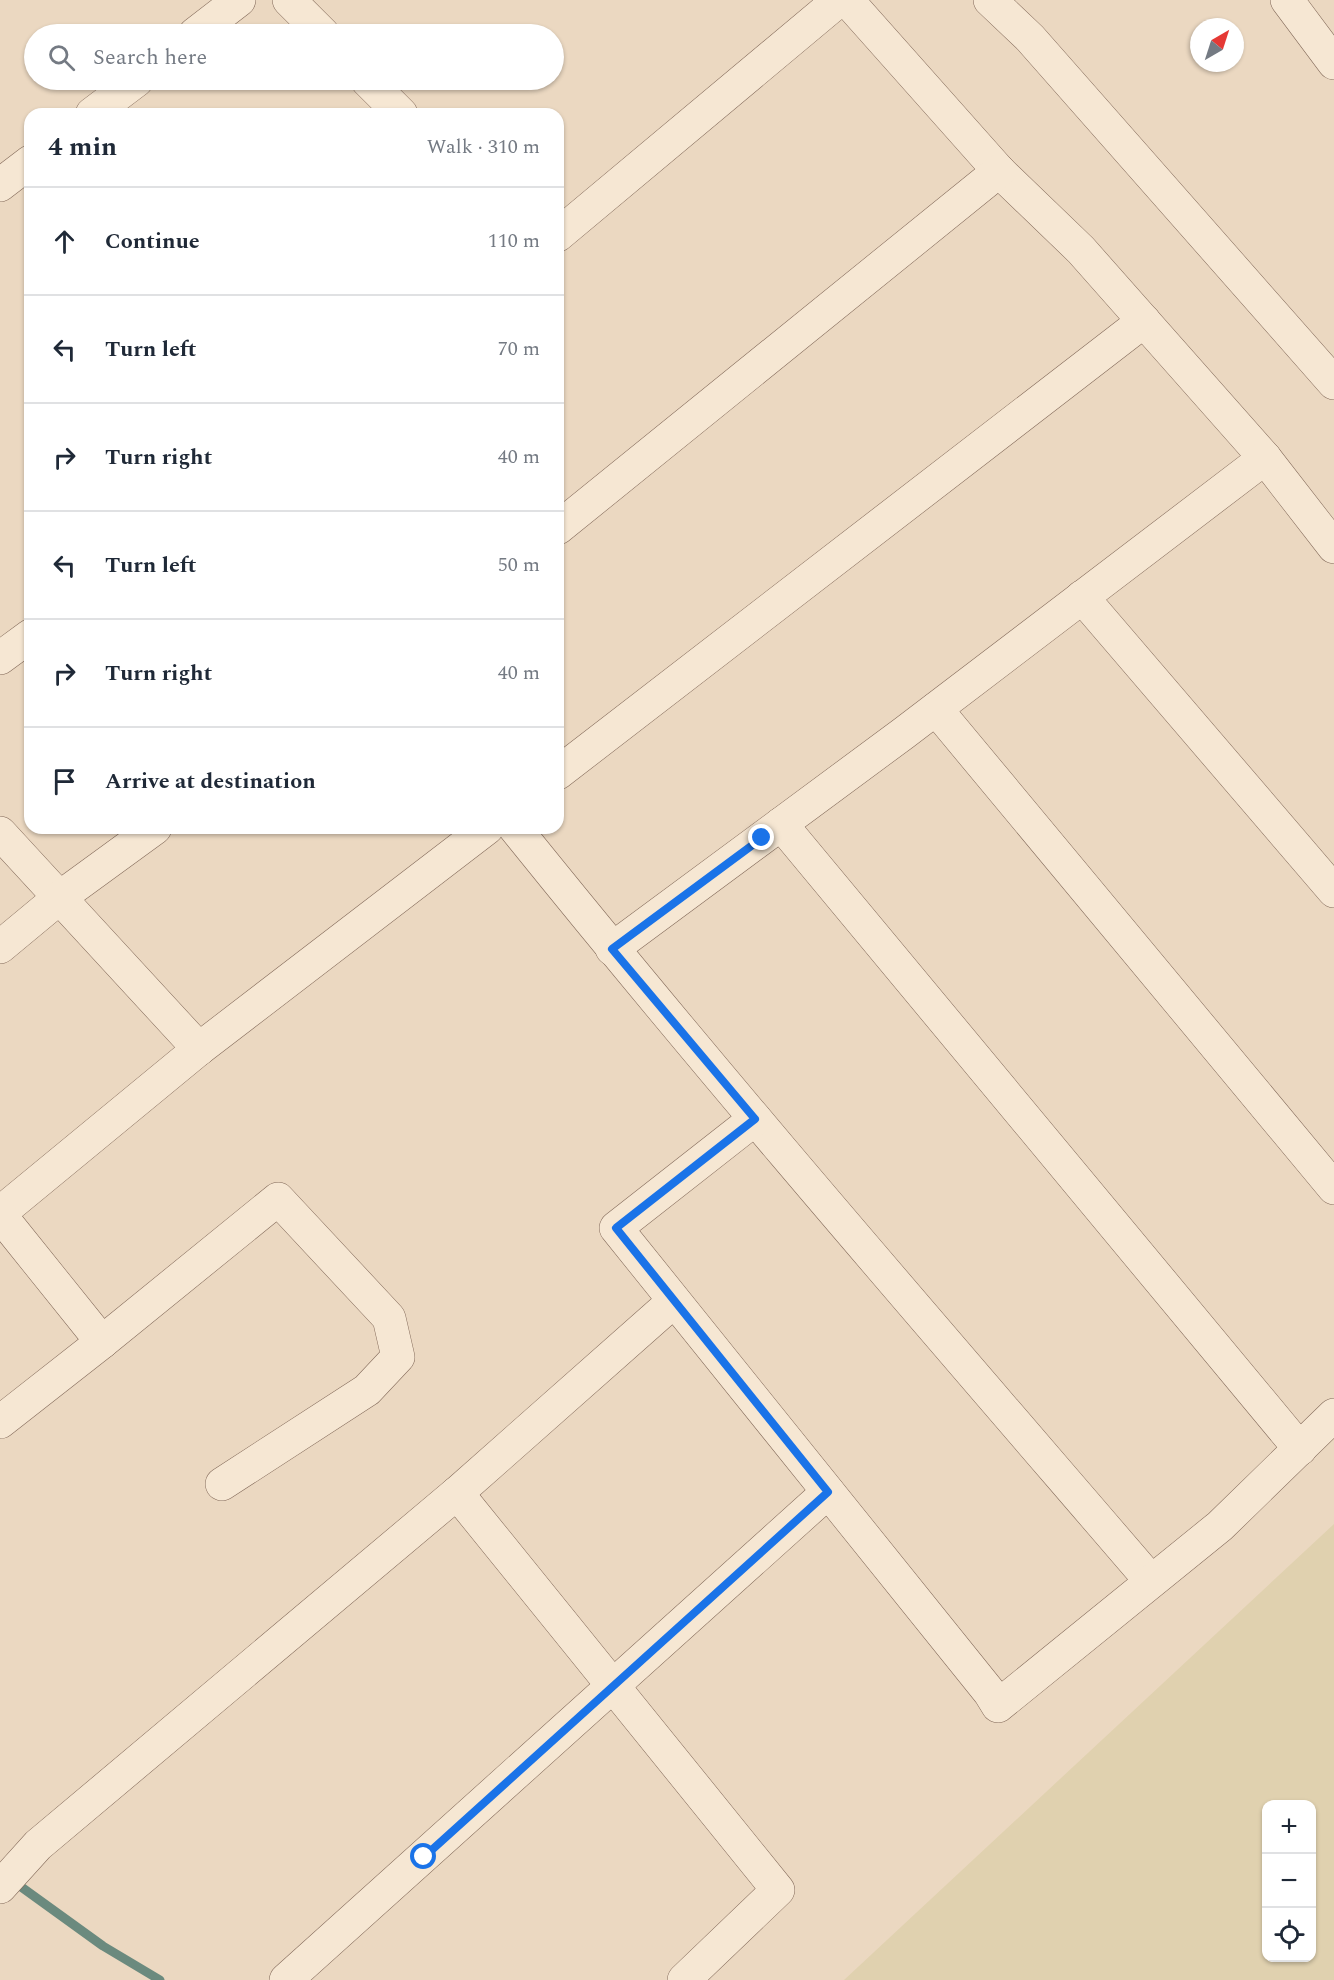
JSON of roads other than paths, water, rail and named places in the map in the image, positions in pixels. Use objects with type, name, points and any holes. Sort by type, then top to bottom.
[{"type":"street","points":[[208,24],[239,0]]},
{"type":"street","points":[[289,0],[313,24]]},
{"type":"street","points":[[564,230],[840,0]]},
{"type":"street","points":[[847,0],[999,171],[1081,250],[1265,458],[1334,547]]},
{"type":"street","points":[[990,0],[1030,38],[1334,383]]},
{"type":"street","points":[[1287,0],[1334,63]]},
{"type":"street","points":[[100,108],[123,90]]},
{"type":"street","points":[[377,90],[395,108]]},
{"type":"street","points":[[0,185],[24,167]]},
{"type":"street","points":[[564,523],[999,171]]},
{"type":"street","points":[[564,768],[1143,321]]},
{"type":"street","points":[[612,949],[936,709],[1265,458]]},
{"type":"street","points":[[1082,597],[1334,891]]},
{"type":"street","points":[[0,658],[24,640]]},
{"type":"street","points":[[936,709],[1334,1188]]},
{"type":"street","points":[[781,824],[1299,1449]]},
{"type":"street","points":[[0,833],[199,1049]]},
{"type":"street","points":[[0,947],[59,898],[146,834]]},
{"type":"street","points":[[102,1342],[0,1214],[199,1049],[479,834]]},
{"type":"street","points":[[520,834],[612,949],[755,1119],[1151,1581]]},
{"type":"street","points":[[755,1119],[616,1228],[990,1693],[998,1706],[1220,1526],[1334,1415]]},
{"type":"street","points":[[0,1422],[278,1199],[389,1318],[398,1357],[367,1390],[222,1484]]},
{"type":"street","points":[[0,1887],[39,1845],[457,1493],[674,1301]]},
{"type":"street","points":[[286,1980],[828,1492]]},
{"type":"street","points":[[457,1493],[778,1890],[684,1980]]},
{"type":"waterway","points":[[13,1881],[103,1946],[160,1980]]}]
